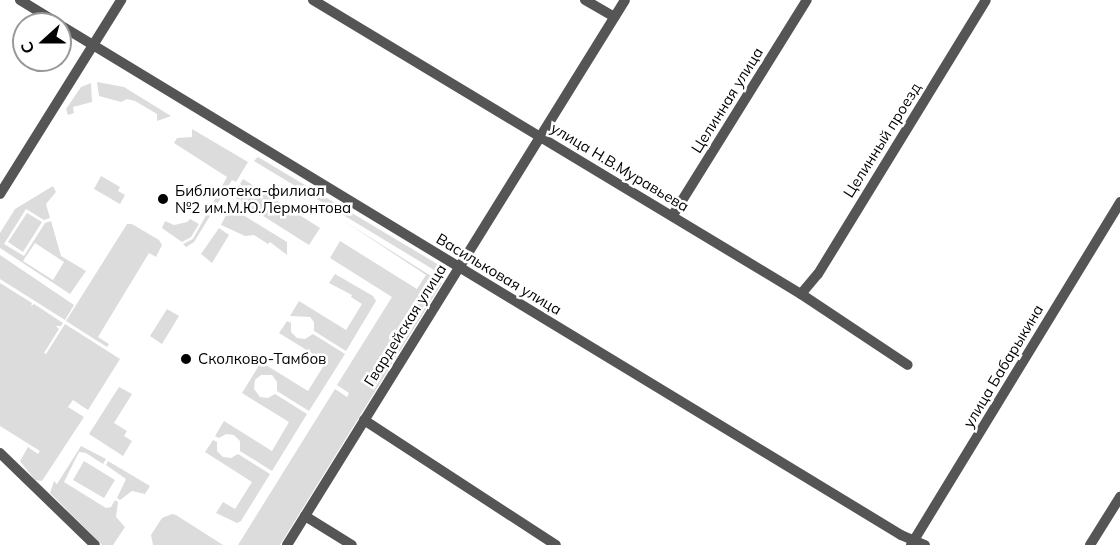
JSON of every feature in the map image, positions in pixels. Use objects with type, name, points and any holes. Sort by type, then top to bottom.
[{"type":"street","name":"Васильковая улица","points":[[20,0],[40,12]]},
{"type":"street","points":[[0,194],[121,0]]},
{"type":"street","name":"улица Н.В.Муравьева","points":[[313,0],[673,215],[801,294],[908,365]]},
{"type":"street","points":[[585,0],[615,17]]},
{"type":"street","name":"Гвардейская улица","points":[[287,545],[626,0]]},
{"type":"street","name":"Целинная улица","points":[[673,215],[807,0]]},
{"type":"street","name":"Целинный проезд","points":[[801,294],[818,274],[986,0]]},
{"type":"street","name":"Васильковая улица","points":[[72,32],[912,543],[925,545]]},
{"type":"street","name":"улица Бабарыкина","points":[[912,543],[1120,202]]},
{"type":"street","points":[[364,420],[556,545]]},
{"type":"street","points":[[0,453],[95,545]]},
{"type":"street","points":[[1090,545],[1120,497]]},
{"type":"street","points":[[304,516],[352,545]]},
{"type":"shaded area","points":[[97,82],[124,87],[171,116],[157,121],[157,114],[135,101],[127,99],[121,102],[99,96]]},
{"type":"shaded area","points":[[91,83],[92,102],[73,107],[74,113],[68,115],[66,109],[81,87]]},
{"type":"shaded area","points":[[192,129],[248,162],[236,182],[232,180],[194,242],[186,247],[183,244],[193,239],[227,177],[174,143],[177,138],[192,137]]},
{"type":"shaded area","points":[[258,157],[439,265],[444,276],[254,161]]},
{"type":"shaded area","points":[[101,176],[120,187],[118,191],[125,195],[120,204],[94,189]]},
{"type":"shaded area","points":[[243,179],[320,228],[309,245],[236,198],[243,186],[240,184]]},
{"type":"shaded area","points":[[53,186],[56,192],[46,204],[50,218],[44,220],[26,209],[4,244],[24,256],[45,223],[51,221],[61,256],[86,271],[70,294],[0,248],[0,233],[15,209]],"holes":[[[35,243],[64,262],[53,280],[23,261]]]},
{"type":"shaded area","points":[[230,207],[287,242],[287,255],[270,242],[268,244],[254,235],[245,236],[221,225]]},
{"type":"shaded area","points":[[27,213],[42,222],[23,252],[8,242]]},
{"type":"shaded area","points":[[190,219],[199,224],[191,237],[182,242],[162,228],[165,221],[174,225]]},
{"type":"shaded area","points":[[341,219],[442,283],[280,545],[238,545],[335,389],[347,397],[349,393],[337,385],[392,297],[330,258],[340,241],[417,289],[426,275]]},
{"type":"shaded area","points":[[127,224],[132,224],[159,240],[162,245],[156,257],[149,253],[98,337],[109,344],[107,347],[66,321]]},
{"type":"shaded area","points":[[219,228],[229,235],[212,263],[201,254]]},
{"type":"shaded area","points":[[0,255],[74,305],[65,320],[0,279]]},
{"type":"shaded area","points":[[335,274],[373,296],[376,301],[346,351],[314,331],[314,322],[310,317],[290,316],[299,301],[346,330],[362,304],[351,297],[352,295],[329,283]]},
{"type":"shaded area","points":[[0,283],[32,303],[31,306],[34,304],[63,323],[61,326],[56,326],[59,329],[44,353],[46,354],[65,324],[120,359],[88,410],[73,400],[68,407],[84,417],[42,481],[35,480],[20,461],[28,447],[38,454],[40,451],[0,426]]},
{"type":"shaded area","points":[[167,309],[179,316],[162,344],[150,336]]},
{"type":"shaded area","points":[[287,321],[291,323],[291,332],[297,338],[305,339],[313,334],[345,354],[309,411],[277,391],[277,382],[272,375],[261,375],[255,380],[254,389],[260,397],[268,398],[275,394],[307,414],[272,471],[240,451],[240,441],[234,435],[226,434],[219,438],[215,436],[224,421],[272,451],[289,422],[242,393],[261,362],[308,391],[326,362],[279,333]]},
{"type":"shaded area","points":[[119,387],[132,394],[114,423],[127,431],[124,436],[132,441],[123,456],[89,434]]},
{"type":"shaded area","points":[[213,440],[217,442],[217,451],[223,457],[231,458],[238,454],[270,474],[241,521],[237,523],[216,513],[223,502],[235,509],[252,482],[205,452]]},
{"type":"shaded area","points":[[81,446],[106,459],[103,464],[86,453],[79,452],[64,482],[106,508],[111,507],[115,500],[118,502],[116,517],[125,527],[113,545],[102,545],[50,493],[54,481],[57,484]]},
{"type":"shaded area","points":[[84,461],[115,480],[104,498],[73,480]]},
{"type":"shaded area","points":[[108,461],[150,486],[145,494],[132,491],[120,500],[117,498],[126,479],[106,465]]},
{"type":"shaded area","points":[[172,514],[223,545],[153,545],[151,535],[162,518]]},
{"type":"place","name":"Библиотека-филиал №2 им.М.Ю.Лермонтова","points":[[163,199]]},
{"type":"place","name":"Сколково-Тамбов","points":[[186,359]]}]
